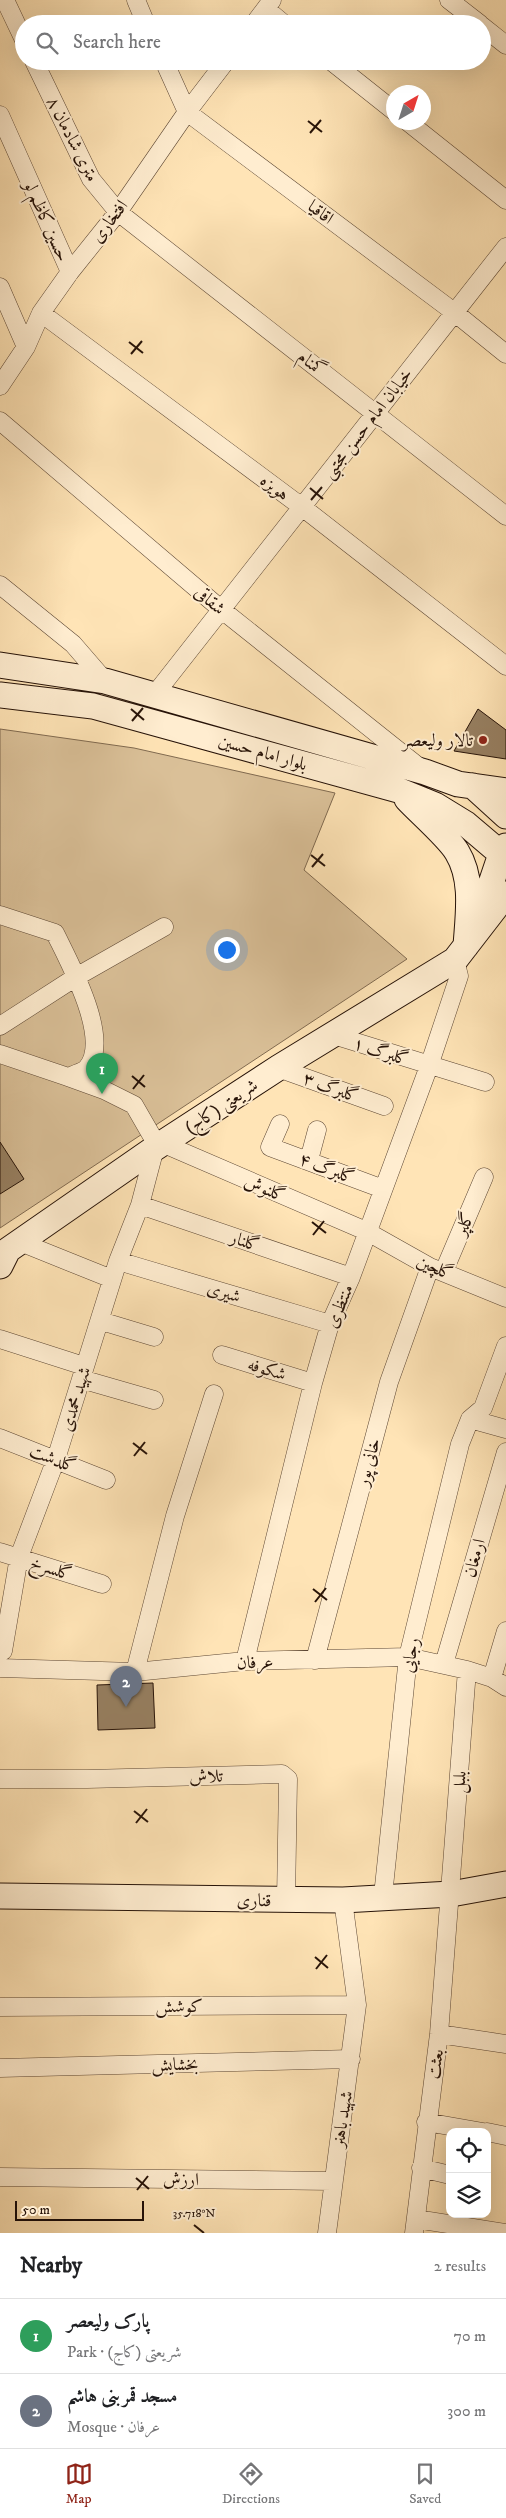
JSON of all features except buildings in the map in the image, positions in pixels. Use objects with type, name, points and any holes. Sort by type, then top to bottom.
[{"type":"main road","name":"بلوار امام حسین","points":[[0,665],[106,681],[426,772],[458,784],[473,786],[506,816]]},
{"type":"main road","name":"بلوار امام حسین","points":[[0,695],[93,706],[398,790],[435,805],[466,824],[504,853]]},
{"type":"main road","points":[[473,786],[506,790]]},
{"type":"main road","points":[[398,790],[457,851],[466,873],[469,901],[465,947]]},
{"type":"main road","points":[[465,947],[504,853]]},
{"type":"main road","points":[[465,947],[506,894]]},
{"type":"main road","points":[[465,947],[506,924]]},
{"type":"main road","name":"شریعتی (کاج)","points":[[0,1264],[8,1250],[160,1146],[278,1068],[333,1035],[465,947]]},
{"type":"main road","name":"قناری","points":[[0,1896],[286,1901],[343,1900],[383,1896],[451,1894],[506,1884]]},
{"type":"street","points":[[5,0],[15,21]]},
{"type":"street","points":[[136,0],[142,15]]},
{"type":"street","points":[[450,0],[469,15]]},
{"type":"street","points":[[261,15],[269,4],[277,15]]},
{"type":"street","points":[[491,33],[506,45]]},
{"type":"street","name":"۸ متری شادمان","points":[[38,70],[91,179],[118,212]]},
{"type":"street","points":[[168,70],[187,112]]},
{"type":"street","name":"افتخاری","points":[[0,386],[26,347],[41,313],[70,272],[118,212],[187,112],[219,70]]},
{"type":"street","points":[[342,70],[386,105]]},
{"type":"street","name":"اقاقیا","points":[[187,112],[454,312],[506,354]]},
{"type":"street","name":"حسین کاظم لو","points":[[0,115],[70,272]]},
{"type":"street","points":[[418,130],[506,200]]},
{"type":"street","name":"گمنام","points":[[118,212],[376,412],[506,516]]},
{"type":"street","name":"خیابان امام حسن مجتبی","points":[[155,694],[506,247]]},
{"type":"street","points":[[0,287],[26,347]]},
{"type":"street","name":"هویزه","points":[[41,313],[302,507],[506,666]]},
{"type":"street","name":"شقاقی","points":[[0,421],[222,610],[426,772]]},
{"type":"street","points":[[0,585],[73,644],[106,681]]},
{"type":"street","points":[[0,915],[55,933],[76,977],[91,1020],[95,1049],[86,1069],[68,1077]]},
{"type":"street","points":[[0,1026],[76,977],[164,927]]},
{"type":"street","name":"منتظری","points":[[246,1661],[313,1383],[330,1324],[351,1277],[366,1232],[429,1066],[460,976],[465,947]]},
{"type":"street","name":"گلبرگ ۱","points":[[333,1035],[485,1082]]},
{"type":"street","points":[[0,1054],[104,1090],[134,1105],[153,1138],[160,1146]]},
{"type":"street","name":"گلبرگ ۳","points":[[278,1068],[384,1106]]},
{"type":"street","name":"گلبرگ ۴","points":[[280,1124],[270,1147],[383,1189]]},
{"type":"street","points":[[309,1160],[317,1130]]},
{"type":"street","name":"شهید محمدی","points":[[1,1659],[20,1557],[56,1459],[101,1321],[118,1261],[160,1146]]},
{"type":"street","name":"گلنوش","points":[[160,1146],[366,1232]]},
{"type":"street","name":"گلپر","points":[[437,1269],[484,1177]]},
{"type":"street","name":"گلنار","points":[[140,1205],[351,1277]]},
{"type":"street","name":"گلچین","points":[[366,1232],[437,1269],[506,1298]]},
{"type":"street","points":[[20,1242],[112,1280]]},
{"type":"street","name":"شیری","points":[[118,1261],[330,1324]]},
{"type":"street","name":"خانی پور","points":[[315,1660],[389,1382],[437,1269]]},
{"type":"street","points":[[101,1321],[154,1337]]},
{"type":"street","points":[[0,1339],[154,1400]]},
{"type":"street","name":"رجایی","points":[[383,1896],[408,1657],[460,1444],[470,1419],[483,1408],[506,1346]]},
{"type":"street","name":"شکوفه","points":[[222,1355],[313,1383]]},
{"type":"street","points":[[135,1672],[174,1516],[214,1394]]},
{"type":"street","points":[[470,1419],[506,1429]]},
{"type":"street","name":"گلدشت","points":[[0,1438],[106,1480]]},
{"type":"street","name":"ارمغان","points":[[444,1664],[506,1452]]},
{"type":"street","name":"گلسرخ","points":[[0,1552],[102,1584]]},
{"type":"street","points":[[499,1683],[506,1631]]},
{"type":"street","name":"عرفان","points":[[1,1659],[135,1672],[246,1661],[408,1657],[467,1670],[499,1683]]},
{"type":"street","name":"بلبل","points":[[451,1894],[467,1670]]},
{"type":"street","name":"تلاش","points":[[0,1778],[97,1779],[282,1774],[288,1779],[286,1901]]},
{"type":"street","name":"بعثت","points":[[415,2226],[426,2122],[439,2034],[451,1894]]},
{"type":"street","name":"شهید باهنر","points":[[327,2233],[332,2181],[351,2059],[357,2005],[343,1900]]},
{"type":"street","name":"کوشش","points":[[0,2007],[357,2005]]},
{"type":"street","points":[[439,2034],[506,2044]]},
{"type":"street","name":"بخشایش","points":[[0,2068],[351,2059]]},
{"type":"street","points":[[426,2122],[460,2128]]},
{"type":"street","points":[[491,2133],[506,2136]]},
{"type":"street","points":[[421,2168],[446,2174]]},
{"type":"street","name":"ارزش","points":[[0,2177],[332,2181]]},
{"type":"street","points":[[415,2226],[505,2233]]},
{"type":"shaded area","points":[[0,729],[134,748],[335,793],[304,870],[407,959],[0,1228]]},
{"type":"place","name":"تالار ولیعصر","points":[[483,740]]},
{"type":"place","name":"پارک ولیعصر","points":[[102,1094]]},
{"type":"place","name":"مسجد قمربنی هاشم","points":[[126,1707]]}]
